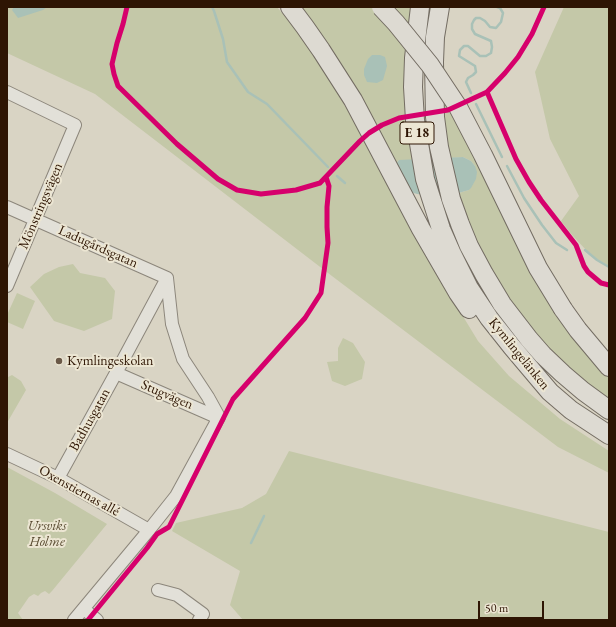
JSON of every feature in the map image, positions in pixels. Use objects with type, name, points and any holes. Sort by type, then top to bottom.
[{"type":"highway","points":[[290,7],[321,50],[353,100],[420,229],[446,258]]},
{"type":"highway","points":[[381,7],[430,65],[458,107],[535,261],[563,309],[578,330],[609,367]]},
{"type":"highway","name":"E 18","points":[[420,7],[414,58],[413,87],[415,120],[425,179],[441,229],[446,258]]},
{"type":"highway","name":"Kymlingelänken","points":[[440,7],[435,37],[435,117],[439,147],[448,187],[469,246],[502,304],[529,339],[563,374],[609,410]]},
{"type":"highway","name":"Kymlingelänken","points":[[446,258],[469,288],[489,318],[550,392],[571,410],[609,435]]},
{"type":"street","name":"Mönstringsvägen","points":[[7,92],[75,125],[7,286]]},
{"type":"street","name":"Ladugårdsgatan","points":[[7,207],[167,278]]},
{"type":"street","name":"Badhusgatan","points":[[58,478],[167,278]]},
{"type":"street","points":[[74,620],[176,496],[219,416],[183,359],[172,324],[167,278]]},
{"type":"street","name":"Stugvägen","points":[[116,373],[218,419]]},
{"type":"street","name":"Oxenstiernas allé","points":[[7,454],[58,478],[149,530]]},
{"type":"street","points":[[158,590],[177,595],[201,617]]},
{"type":"street","points":[[84,609],[97,620]]},
{"type":"green space","points":[[7,7],[277,7],[301,36],[332,83],[371,152],[422,249],[478,341],[509,376],[560,419],[609,451],[609,473],[558,447],[95,94],[7,53]]},
{"type":"green space","points":[[297,7],[413,7],[413,160],[399,160],[394,166]]},
{"type":"green space","points":[[564,7],[609,7],[609,266],[586,250],[561,221],[579,196],[550,139],[535,72]]},
{"type":"green space","points":[[443,100],[456,120],[594,363],[609,378],[609,401],[593,390],[554,355],[523,319],[498,283],[474,235],[459,193],[469,190],[475,166],[471,161],[463,157],[450,158],[445,129]]},
{"type":"green space","points":[[73,264],[80,273],[105,278],[115,291],[112,319],[84,331],[54,321],[30,287],[44,274],[59,267]]},
{"type":"green space","points":[[17,293],[35,301],[23,329],[7,322],[7,315]]},
{"type":"green space","points":[[343,338],[353,343],[365,362],[362,379],[345,386],[332,381],[327,362],[338,361],[338,348]]},
{"type":"green space","points":[[12,375],[21,381],[26,390],[7,423],[7,377]]},
{"type":"green space","points":[[289,451],[609,532],[609,620],[243,620],[230,605],[240,571],[172,531],[176,523],[242,508],[266,494]]},
{"type":"green space","name":"Ursviks Holme","points":[[7,467],[107,524],[49,594],[45,591],[38,596],[34,594],[29,597],[18,613],[23,620],[7,620]]},
{"type":"shaded area","points":[[14,7],[47,7],[43,10],[18,18],[12,10]]},
{"type":"shaded area","points":[[372,55],[380,55],[385,57],[387,66],[383,80],[377,83],[367,82],[364,75],[364,69],[368,59]]},
{"type":"shaded area","points":[[463,157],[471,161],[477,172],[476,179],[469,190],[439,196],[417,194],[401,189],[394,166],[399,160]]},
{"type":"waterway","points":[[212,7],[223,39],[227,62],[248,92],[267,104],[328,167]]},
{"type":"waterway","points":[[471,93],[466,82],[468,78],[476,72],[475,66],[459,56],[460,50],[464,46],[468,46],[480,56],[486,56],[491,53],[491,41],[475,34],[472,29],[472,24],[476,18],[480,18],[490,27],[496,28],[501,22],[503,13],[500,8],[497,7]]},
{"type":"waterway","points":[[476,104],[502,157]]},
{"type":"waterway","points":[[507,166],[524,198],[542,225],[556,243],[567,250]]},
{"type":"waterway","points":[[337,176],[345,183]]},
{"type":"waterway","points":[[585,250],[597,260],[609,267]]},
{"type":"waterway","points":[[251,543],[264,516]]},
{"type":"cycle path","points":[[127,7],[112,64],[118,86],[177,144],[218,179],[237,190],[261,194],[296,190],[320,183],[360,141],[382,125],[399,118],[448,110],[487,92],[518,57],[532,34],[544,7]]},
{"type":"cycle path","points":[[487,92],[516,159],[529,182],[576,245],[584,266],[588,272],[601,283],[609,285]]},
{"type":"cycle path","points":[[88,620],[157,534],[169,527],[233,399],[305,318],[321,293],[328,243],[327,207],[329,186],[326,177]]},
{"type":"place","name":"Kymlingeskolan","points":[[59,361]]}]
